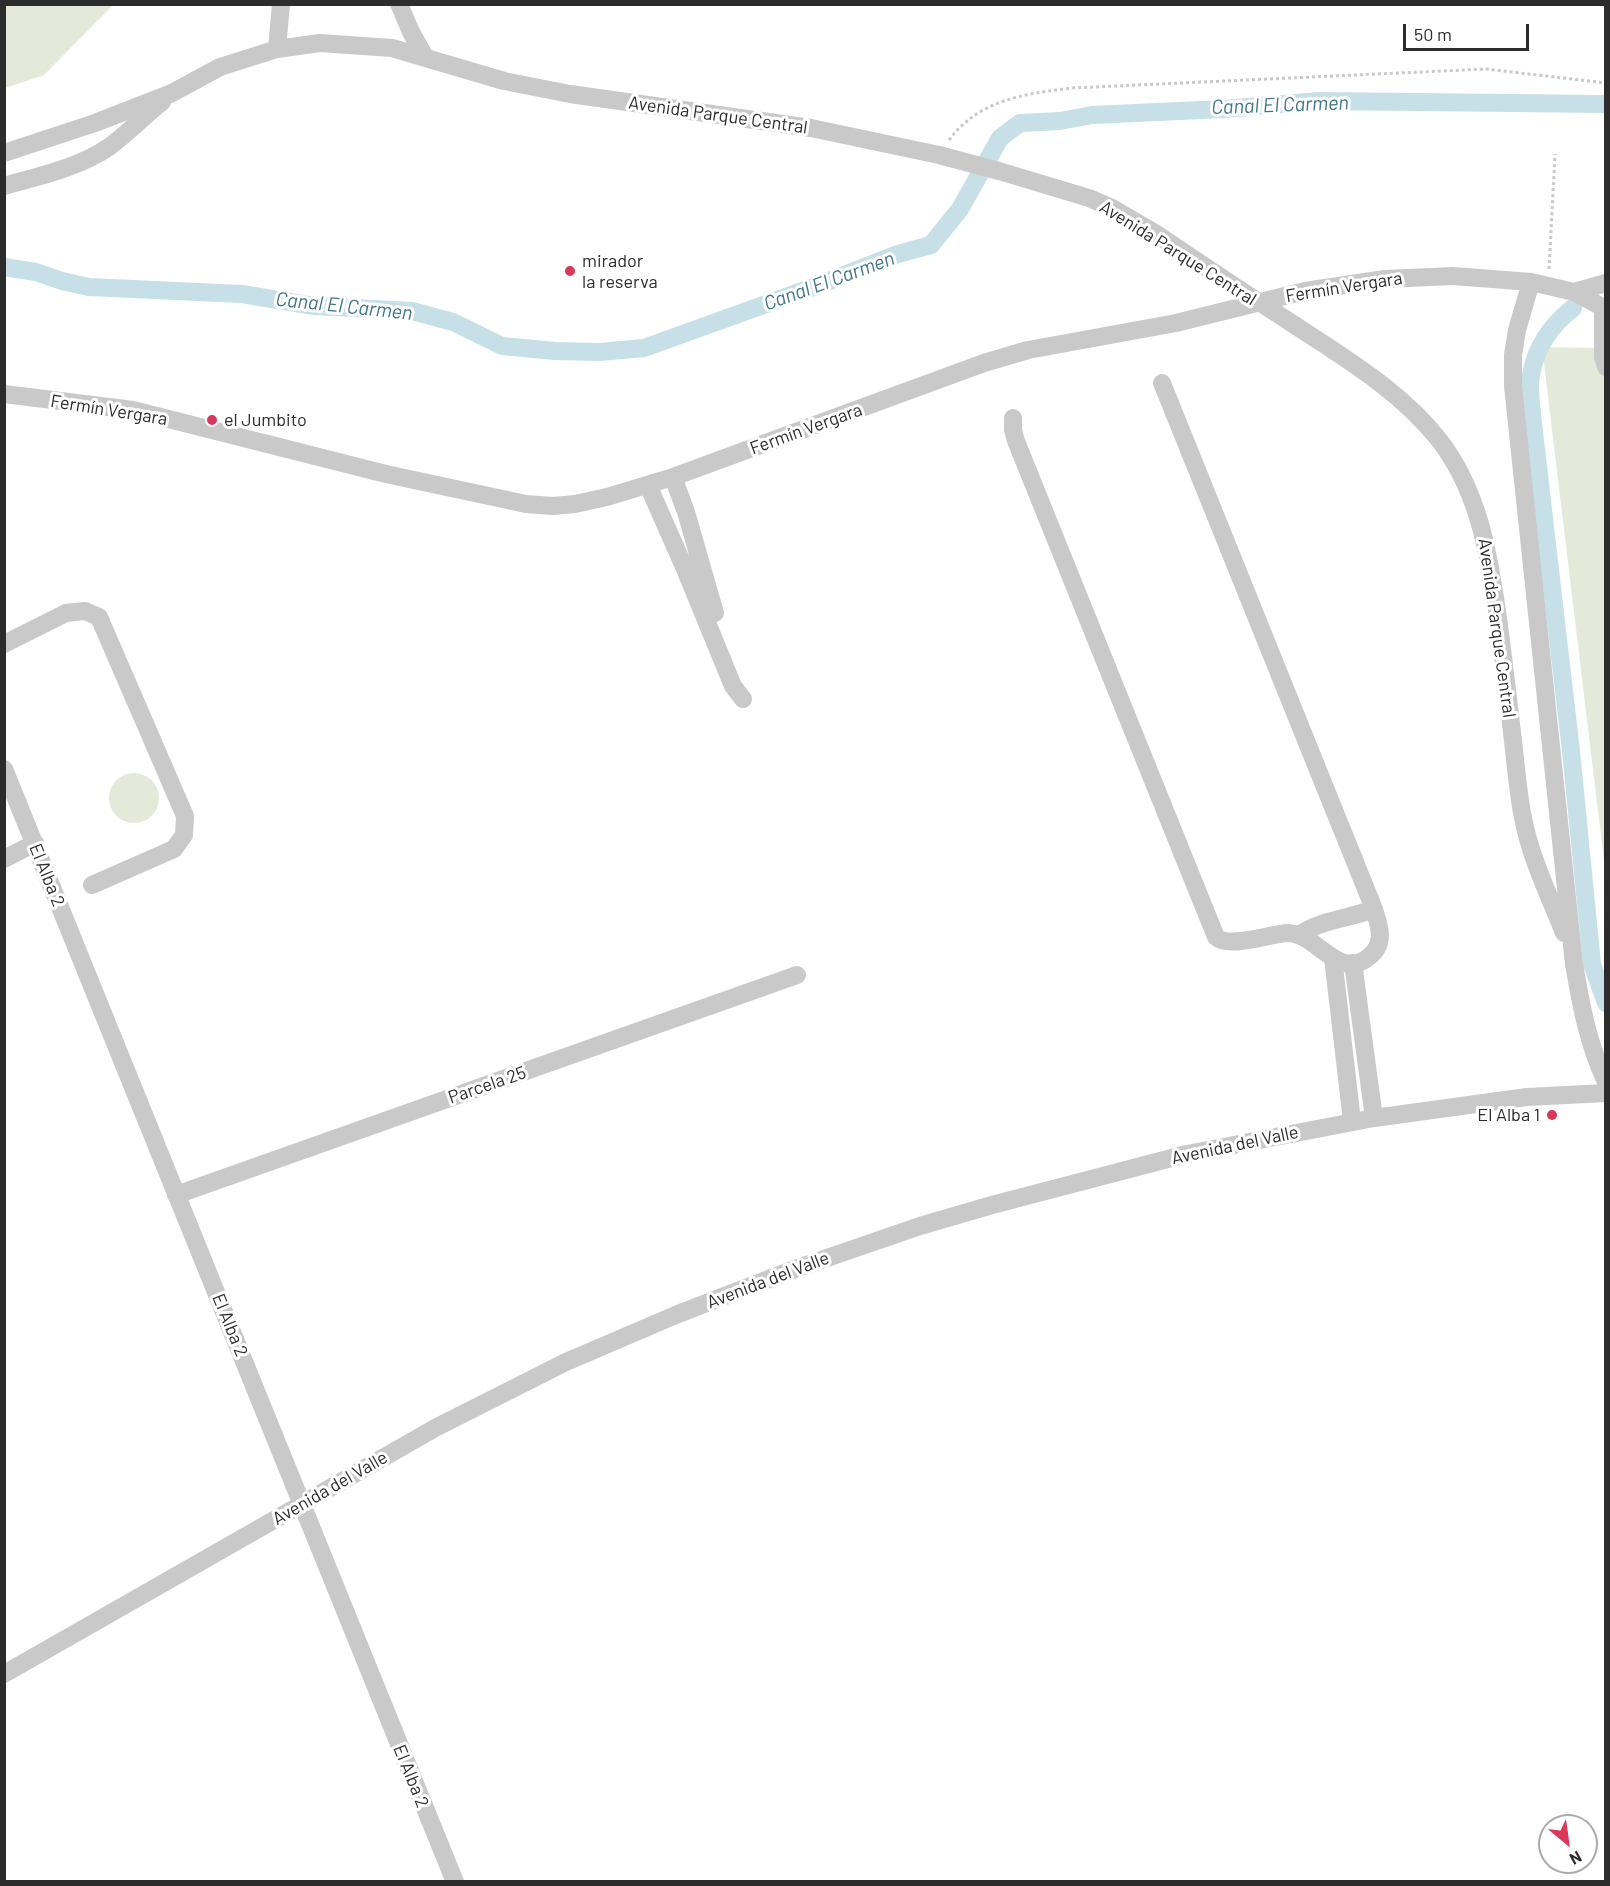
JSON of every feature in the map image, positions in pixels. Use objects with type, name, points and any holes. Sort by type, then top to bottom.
[{"type":"street","points":[[277,49],[281,4]]},
{"type":"street","points":[[399,4],[425,57]]},
{"type":"street","name":"Avenida Parque Central","points":[[4,153],[47,140],[172,93],[220,68],[277,49],[320,43],[392,48],[504,81],[570,94],[811,128],[963,161],[1089,198],[1112,208],[1360,369],[1403,402],[1440,441],[1460,471],[1480,518],[1491,572],[1523,818],[1537,867],[1574,964]]},
{"type":"street","name":"Avenida Parque Central","points":[[4,186],[87,159],[109,147],[172,93]]},
{"type":"street","name":"Fermín Vergara","points":[[4,394],[133,410],[386,474],[526,504],[554,506],[575,504],[673,477],[984,363],[1028,350],[1176,323],[1305,291],[1351,283],[1453,276],[1540,284],[1574,292],[1604,308]]},
{"type":"street","points":[[1540,284],[1516,338],[1513,355],[1513,386],[1574,964],[1587,1030],[1605,1082]]},
{"type":"street","points":[[1574,292],[1605,284]]},
{"type":"street","points":[[1604,308],[1603,357],[1605,367]]},
{"type":"street","points":[[1162,382],[1380,927],[1380,941],[1369,957],[1353,963],[1345,963],[1333,958],[1299,934]]},
{"type":"street","points":[[1012,418],[1012,430],[1016,441],[1215,937],[1229,942],[1279,934],[1299,934],[1321,923],[1374,909]]},
{"type":"street","points":[[648,485],[686,569],[733,686],[743,699],[743,679],[714,613],[688,519],[673,477]]},
{"type":"street","points":[[4,644],[66,613],[85,611],[99,617],[185,816],[184,835],[174,849],[92,885]]},
{"type":"street","name":"El Alba 2","points":[[4,769],[248,1367],[454,1881]]},
{"type":"street","points":[[4,859],[35,843]]},
{"type":"street","points":[[1333,958],[1352,1121]]},
{"type":"street","points":[[1353,963],[1374,1118]]},
{"type":"street","name":"Parcela 25","points":[[176,1195],[797,975]]},
{"type":"street","name":"Avenida del Valle","points":[[4,1674],[437,1427],[566,1362],[678,1314],[795,1269],[920,1226],[1095,1177],[1219,1147],[1352,1121],[1527,1097],[1605,1093]]},
{"type":"path","points":[[963,123],[996,103],[1019,96],[1072,88],[1486,69],[1605,83]]},
{"type":"path","points":[[1540,284],[1555,154]]},
{"type":"shaded area","points":[[4,5],[113,5],[44,75],[5,88]]},
{"type":"shaded area","points":[[1542,347],[1605,348],[1605,869]]},
{"type":"shaded area","points":[[139,773],[152,780],[158,788],[158,808],[152,816],[144,822],[129,823],[116,816],[110,808],[109,793],[116,780],[124,774]]},
{"type":"waterway","name":"Canal El Carmen","points":[[4,267],[36,272],[89,287],[242,294],[314,306],[412,311],[453,322],[502,346],[600,352],[644,348],[898,254],[931,245],[960,209],[1000,138],[1020,123],[1060,121],[1092,115],[1224,109],[1319,101],[1606,104]]},
{"type":"waterway","points":[[1573,308],[1558,321],[1536,355],[1530,381],[1530,393],[1571,751],[1592,964],[1606,1003]]},
{"type":"place","name":"mirador la reserva","points":[[570,271]]},
{"type":"place","name":"el Jumbito","points":[[212,420]]},
{"type":"place","name":"El Alba 1","points":[[1552,1115]]}]
